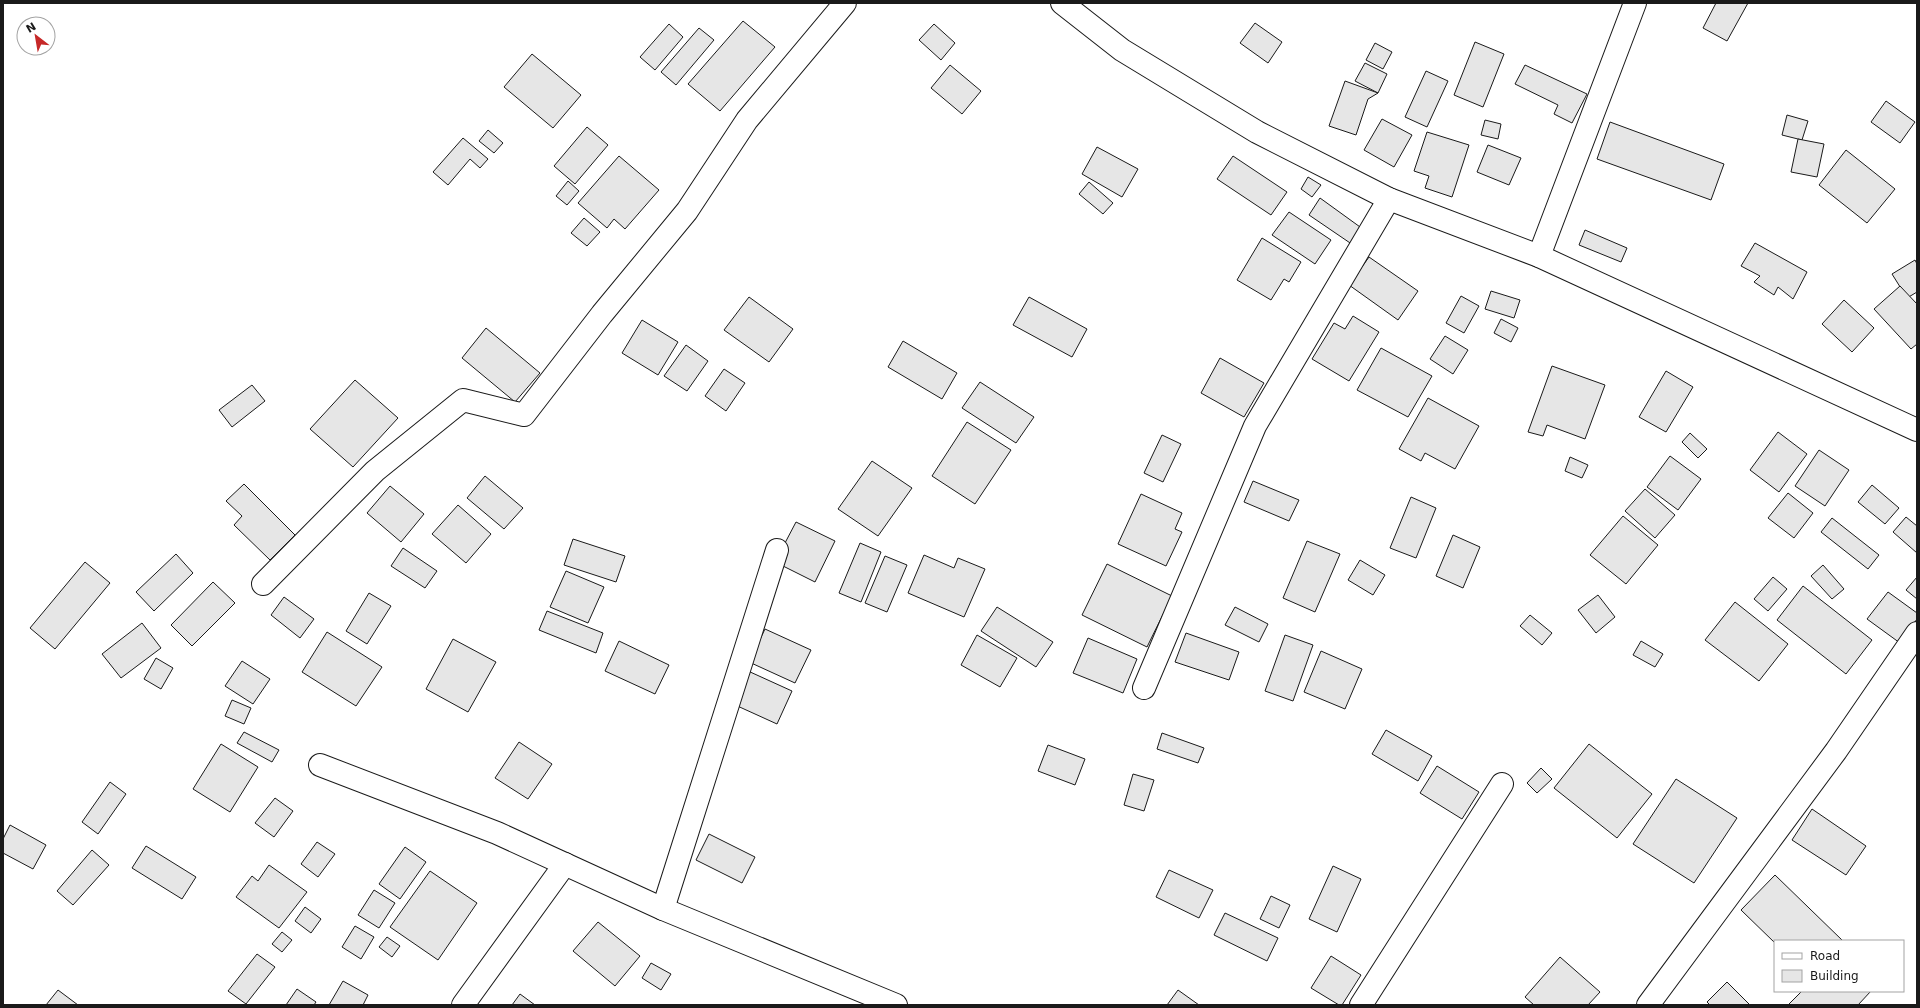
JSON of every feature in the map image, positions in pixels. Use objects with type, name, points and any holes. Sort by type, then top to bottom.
[{"type":"street","points":[[263,584],[375,471],[463,400],[524,415],[602,314],[687,211],[747,120],[845,3]]},
{"type":"street","points":[[1062,3],[1122,50],[1250,128],[1389,198],[1538,256],[1917,430]]},
{"type":"street","points":[[1538,256],[1635,3]]},
{"type":"street","points":[[1144,688],[1255,426],[1389,198]]},
{"type":"street","points":[[663,910],[777,550]]},
{"type":"street","points":[[1648,1005],[1836,752],[1917,633]]},
{"type":"street","points":[[320,765],[497,833],[663,910],[896,1005]]},
{"type":"street","points":[[1361,1005],[1502,784]]},
{"type":"street","points":[[463,1005],[565,864]]},
{"type":"building","points":[[1716,3],[1748,3],[1727,41],[1703,28]]},
{"type":"building","points":[[743,21],[775,47],[720,111],[688,84]]},
{"type":"building","points":[[1255,23],[1282,42],[1268,63],[1240,43]]},
{"type":"building","points":[[669,24],[683,37],[655,70],[640,57]]},
{"type":"building","points":[[934,24],[955,43],[941,60],[919,40]]},
{"type":"building","points":[[699,28],[714,40],[676,85],[661,72]]},
{"type":"building","points":[[1475,42],[1504,54],[1483,107],[1454,95]]},
{"type":"building","points":[[1375,43],[1392,52],[1383,69],[1366,60]]},
{"type":"building","points":[[532,54],[581,95],[553,128],[504,87]]},
{"type":"building","points":[[1365,63],[1387,74],[1378,93],[1355,81]]},
{"type":"building","points":[[950,65],[981,91],[962,114],[931,88]]},
{"type":"building","points":[[1525,65],[1587,94],[1572,123],[1554,114],[1558,105],[1515,84]]},
{"type":"building","points":[[1426,71],[1448,81],[1427,127],[1405,117]]},
{"type":"building","points":[[1345,81],[1378,93],[1368,99],[1356,135],[1329,126]]},
{"type":"building","points":[[1886,101],[1915,122],[1900,143],[1871,122]]},
{"type":"building","points":[[1787,115],[1808,121],[1802,140],[1782,135]]},
{"type":"building","points":[[1382,119],[1412,135],[1394,167],[1364,150]]},
{"type":"building","points":[[1485,120],[1501,124],[1498,139],[1481,135]]},
{"type":"building","points":[[1610,122],[1724,164],[1711,200],[1597,159]]},
{"type":"building","points":[[587,127],[608,145],[575,184],[554,166]]},
{"type":"building","points":[[488,130],[503,143],[494,153],[479,141]]},
{"type":"building","points":[[1427,132],[1469,145],[1452,197],[1425,188],[1429,176],[1414,171]]},
{"type":"building","points":[[463,138],[488,159],[480,168],[470,159],[448,185],[433,172]]},
{"type":"building","points":[[1798,139],[1824,144],[1817,177],[1791,172]]},
{"type":"building","points":[[1488,145],[1521,158],[1509,185],[1477,172]]},
{"type":"building","points":[[1097,147],[1138,169],[1122,197],[1082,174]]},
{"type":"building","points":[[1846,150],[1895,189],[1867,223],[1819,185]]},
{"type":"building","points":[[619,156],[659,190],[625,229],[614,219],[607,228],[578,203]]},
{"type":"building","points":[[1233,156],[1287,192],[1271,215],[1217,179]]},
{"type":"building","points":[[1308,177],[1321,185],[1312,197],[1301,189]]},
{"type":"building","points":[[568,181],[579,191],[567,205],[556,196]]},
{"type":"building","points":[[1089,182],[1113,203],[1103,214],[1079,194]]},
{"type":"building","points":[[1320,198],[1367,232],[1356,247],[1309,215]]},
{"type":"building","points":[[1289,212],[1331,240],[1315,264],[1272,235]]},
{"type":"building","points":[[584,218],[600,232],[587,246],[571,233]]},
{"type":"building","points":[[1585,230],[1627,248],[1621,262],[1579,245]]},
{"type":"building","points":[[1262,238],[1301,262],[1289,282],[1284,279],[1271,300],[1237,280]]},
{"type":"building","points":[[1755,243],[1807,272],[1793,299],[1778,287],[1774,295],[1754,282],[1760,276],[1741,266]]},
{"type":"building","points":[[1369,257],[1418,291],[1398,320],[1349,285]]},
{"type":"building","points":[[1915,260],[1917,264],[1917,292],[1907,298],[1892,274]]},
{"type":"building","points":[[1900,286],[1917,304],[1917,344],[1911,349],[1874,309]]},
{"type":"building","points":[[1491,291],[1520,300],[1514,318],[1485,309]]},
{"type":"building","points":[[1461,296],[1479,306],[1464,333],[1446,323]]},
{"type":"building","points":[[749,297],[793,329],[769,362],[724,330]]},
{"type":"building","points":[[1029,297],[1087,329],[1072,357],[1013,325]]},
{"type":"building","points":[[1844,300],[1874,328],[1852,352],[1822,324]]},
{"type":"building","points":[[1353,316],[1379,332],[1349,381],[1312,359],[1334,323],[1345,329]]},
{"type":"building","points":[[1501,319],[1518,328],[1511,342],[1494,333]]},
{"type":"building","points":[[642,320],[678,342],[658,375],[622,353]]},
{"type":"building","points":[[486,328],[540,373],[515,402],[462,358]]},
{"type":"building","points":[[1445,336],[1468,350],[1453,374],[1430,359]]},
{"type":"building","points":[[903,341],[957,373],[942,399],[888,367]]},
{"type":"building","points":[[686,345],[708,361],[687,391],[664,376]]},
{"type":"building","points":[[1381,348],[1432,376],[1408,417],[1357,390]]},
{"type":"building","points":[[1220,358],[1264,383],[1244,417],[1201,393]]},
{"type":"building","points":[[1552,366],[1605,385],[1585,439],[1547,425],[1543,436],[1528,432]]},
{"type":"building","points":[[724,369],[745,383],[726,411],[705,396]]},
{"type":"building","points":[[1666,371],[1693,387],[1666,432],[1639,417]]},
{"type":"building","points":[[355,380],[398,418],[353,467],[310,429]]},
{"type":"building","points":[[980,382],[1034,417],[1016,443],[962,408]]},
{"type":"building","points":[[252,385],[265,401],[232,427],[219,410]]},
{"type":"building","points":[[1428,398],[1479,426],[1455,469],[1425,453],[1421,461],[1399,449]]},
{"type":"building","points":[[967,422],[1011,450],[975,504],[932,476]]},
{"type":"building","points":[[1778,432],[1807,454],[1779,492],[1750,470]]},
{"type":"building","points":[[1690,433],[1707,449],[1698,458],[1682,442]]},
{"type":"building","points":[[1162,435],[1181,444],[1163,482],[1144,473]]},
{"type":"building","points":[[1819,450],[1849,470],[1825,506],[1795,486]]},
{"type":"building","points":[[1670,456],[1701,479],[1678,510],[1647,487]]},
{"type":"building","points":[[1570,457],[1588,465],[1582,478],[1565,471]]},
{"type":"building","points":[[872,461],[912,488],[878,536],[838,509]]},
{"type":"building","points":[[485,476],[523,508],[504,529],[467,498]]},
{"type":"building","points":[[1253,481],[1299,500],[1289,521],[1244,502]]},
{"type":"building","points":[[244,484],[295,535],[270,560],[234,525],[242,516],[226,501]]},
{"type":"building","points":[[1872,485],[1899,508],[1885,524],[1858,502]]},
{"type":"building","points":[[390,486],[424,514],[401,542],[367,513]]},
{"type":"building","points":[[1645,489],[1675,515],[1655,538],[1625,511]]},
{"type":"building","points":[[1788,493],[1813,513],[1794,538],[1768,518]]},
{"type":"building","points":[[1141,494],[1182,513],[1175,529],[1182,532],[1166,566],[1118,544]]},
{"type":"building","points":[[1411,497],[1436,508],[1416,558],[1390,548]]},
{"type":"building","points":[[458,505],[491,534],[466,563],[432,534]]},
{"type":"building","points":[[1623,516],[1658,545],[1626,584],[1590,555]]},
{"type":"building","points":[[1906,517],[1917,526],[1917,553],[1893,532]]},
{"type":"building","points":[[1832,518],[1879,555],[1868,569],[1821,532]]},
{"type":"building","points":[[796,522],[835,541],[815,582],[775,562]]},
{"type":"building","points":[[1453,535],[1480,547],[1463,588],[1436,576]]},
{"type":"building","points":[[573,539],[625,556],[616,582],[564,565]]},
{"type":"building","points":[[1307,541],[1340,554],[1315,612],[1283,598]]},
{"type":"building","points":[[860,543],[881,552],[861,602],[839,593]]},
{"type":"building","points":[[403,548],[437,571],[425,588],[391,566]]},
{"type":"building","points":[[176,554],[193,573],[154,611],[136,592]]},
{"type":"building","points":[[924,555],[954,568],[958,558],[985,569],[964,617],[908,593]]},
{"type":"building","points":[[885,556],[907,565],[887,612],[865,603]]},
{"type":"building","points":[[1360,560],[1385,575],[1373,595],[1348,580]]},
{"type":"building","points":[[85,562],[110,583],[55,649],[30,628]]},
{"type":"building","points":[[1107,564],[1172,596],[1147,647],[1082,615]]},
{"type":"building","points":[[1823,565],[1844,589],[1832,599],[1811,576]]},
{"type":"building","points":[[566,571],[604,587],[588,623],[550,607]]},
{"type":"building","points":[[1773,577],[1787,589],[1768,611],[1754,599]]},
{"type":"building","points":[[1917,577],[1917,599],[1906,590]]},
{"type":"building","points":[[213,582],[235,603],[192,646],[171,625]]},
{"type":"building","points":[[1803,586],[1872,640],[1846,674],[1777,620]]},
{"type":"building","points":[[1888,592],[1917,613],[1917,619],[1900,643],[1867,619]]},
{"type":"building","points":[[369,593],[391,606],[367,644],[346,631]]},
{"type":"building","points":[[1598,595],[1615,617],[1596,633],[1578,610]]},
{"type":"building","points":[[284,597],[314,619],[300,638],[271,615]]},
{"type":"building","points":[[1735,602],[1788,644],[1759,681],[1705,640]]},
{"type":"building","points":[[997,607],[1053,642],[1036,667],[981,631]]},
{"type":"building","points":[[1235,607],[1268,624],[1259,642],[1225,625]]},
{"type":"building","points":[[547,611],[603,633],[596,653],[539,630]]},
{"type":"building","points":[[1530,615],[1552,633],[1542,645],[1520,626]]},
{"type":"building","points":[[142,623],[161,648],[121,678],[102,654]]},
{"type":"building","points":[[765,629],[811,650],[795,683],[749,662]]},
{"type":"building","points":[[327,632],[382,667],[356,706],[302,672]]},
{"type":"building","points":[[1186,633],[1239,652],[1229,680],[1175,662]]},
{"type":"building","points":[[977,635],[1017,658],[1000,687],[961,665]]},
{"type":"building","points":[[1285,635],[1313,645],[1293,701],[1265,691]]},
{"type":"building","points":[[1088,638],[1137,659],[1123,693],[1073,673]]},
{"type":"building","points":[[453,639],[496,662],[468,712],[426,689]]},
{"type":"building","points":[[619,641],[669,665],[655,694],[605,671]]},
{"type":"building","points":[[1641,641],[1663,654],[1655,667],[1633,655]]},
{"type":"building","points":[[1321,651],[1362,669],[1345,709],[1304,692]]},
{"type":"building","points":[[156,658],[173,668],[161,689],[144,679]]},
{"type":"building","points":[[242,661],[270,679],[253,704],[225,686]]},
{"type":"building","points":[[748,671],[792,691],[777,724],[733,704]]},
{"type":"building","points":[[232,700],[251,708],[244,724],[225,716]]},
{"type":"building","points":[[1386,730],[1432,756],[1418,781],[1372,754]]},
{"type":"building","points":[[244,732],[279,750],[272,762],[237,743]]},
{"type":"building","points":[[1162,733],[1204,748],[1198,763],[1157,749]]},
{"type":"building","points":[[519,742],[552,764],[528,799],[495,778]]},
{"type":"building","points":[[221,744],[258,767],[230,812],[193,789]]},
{"type":"building","points":[[1589,744],[1652,794],[1617,838],[1554,788]]},
{"type":"building","points":[[1048,745],[1085,759],[1075,785],[1038,771]]},
{"type":"building","points":[[1437,766],[1479,792],[1462,819],[1420,793]]},
{"type":"building","points":[[1541,768],[1552,779],[1537,793],[1527,783]]},
{"type":"building","points":[[1133,774],[1154,780],[1144,811],[1124,805]]},
{"type":"building","points":[[1676,779],[1737,818],[1694,883],[1633,844]]},
{"type":"building","points":[[110,782],[126,794],[98,834],[82,822]]},
{"type":"building","points":[[275,798],[293,811],[274,837],[255,823]]},
{"type":"building","points":[[1812,809],[1866,846],[1846,875],[1792,840]]},
{"type":"building","points":[[10,825],[46,845],[33,869],[3,853],[3,839]]},
{"type":"building","points":[[709,834],[755,857],[742,883],[696,860]]},
{"type":"building","points":[[317,842],[335,854],[318,877],[301,864]]},
{"type":"building","points":[[146,846],[196,877],[182,899],[132,868]]},
{"type":"building","points":[[405,847],[426,862],[400,899],[379,884]]},
{"type":"building","points":[[92,850],[109,865],[73,905],[57,891]]},
{"type":"building","points":[[269,865],[307,892],[279,928],[236,897],[252,876],[258,881]]},
{"type":"building","points":[[1333,866],[1361,879],[1337,932],[1309,919]]},
{"type":"building","points":[[1169,870],[1213,890],[1199,918],[1156,897]]},
{"type":"building","points":[[430,871],[477,903],[438,960],[390,927]]},
{"type":"building","points":[[1775,875],[1842,940],[1774,940],[1774,942],[1741,910]]},
{"type":"building","points":[[374,890],[395,903],[379,928],[358,915]]},
{"type":"building","points":[[1271,896],[1290,905],[1279,928],[1260,919]]},
{"type":"building","points":[[305,907],[321,919],[311,933],[295,921]]},
{"type":"building","points":[[1225,913],[1278,938],[1267,961],[1214,935]]},
{"type":"building","points":[[598,922],[640,956],[615,986],[573,951]]},
{"type":"building","points":[[355,926],[374,937],[361,959],[342,947]]},
{"type":"building","points":[[282,932],[292,940],[282,952],[272,944]]},
{"type":"building","points":[[387,937],[400,946],[392,957],[379,947]]},
{"type":"building","points":[[257,954],[275,967],[246,1004],[228,991]]},
{"type":"building","points":[[1331,956],[1361,975],[1342,1005],[1339,1005],[1311,988]]},
{"type":"building","points":[[1560,957],[1600,992],[1588,1005],[1534,1005],[1525,997]]},
{"type":"building","points":[[651,963],[671,974],[661,990],[642,978]]},
{"type":"building","points":[[343,981],[368,995],[363,1005],[329,1005]]},
{"type":"building","points":[[1727,982],[1750,1005],[1710,1005],[1707,1002]]},
{"type":"building","points":[[297,989],[316,1002],[314,1005],[286,1005]]},
{"type":"building","points":[[58,990],[78,1005],[46,1005]]},
{"type":"building","points":[[1178,990],[1199,1005],[1167,1005]]},
{"type":"building","points":[[1801,992],[1870,992],[1858,1005],[1788,1005]]},
{"type":"building","points":[[520,994],[535,1005],[512,1005]]}]
